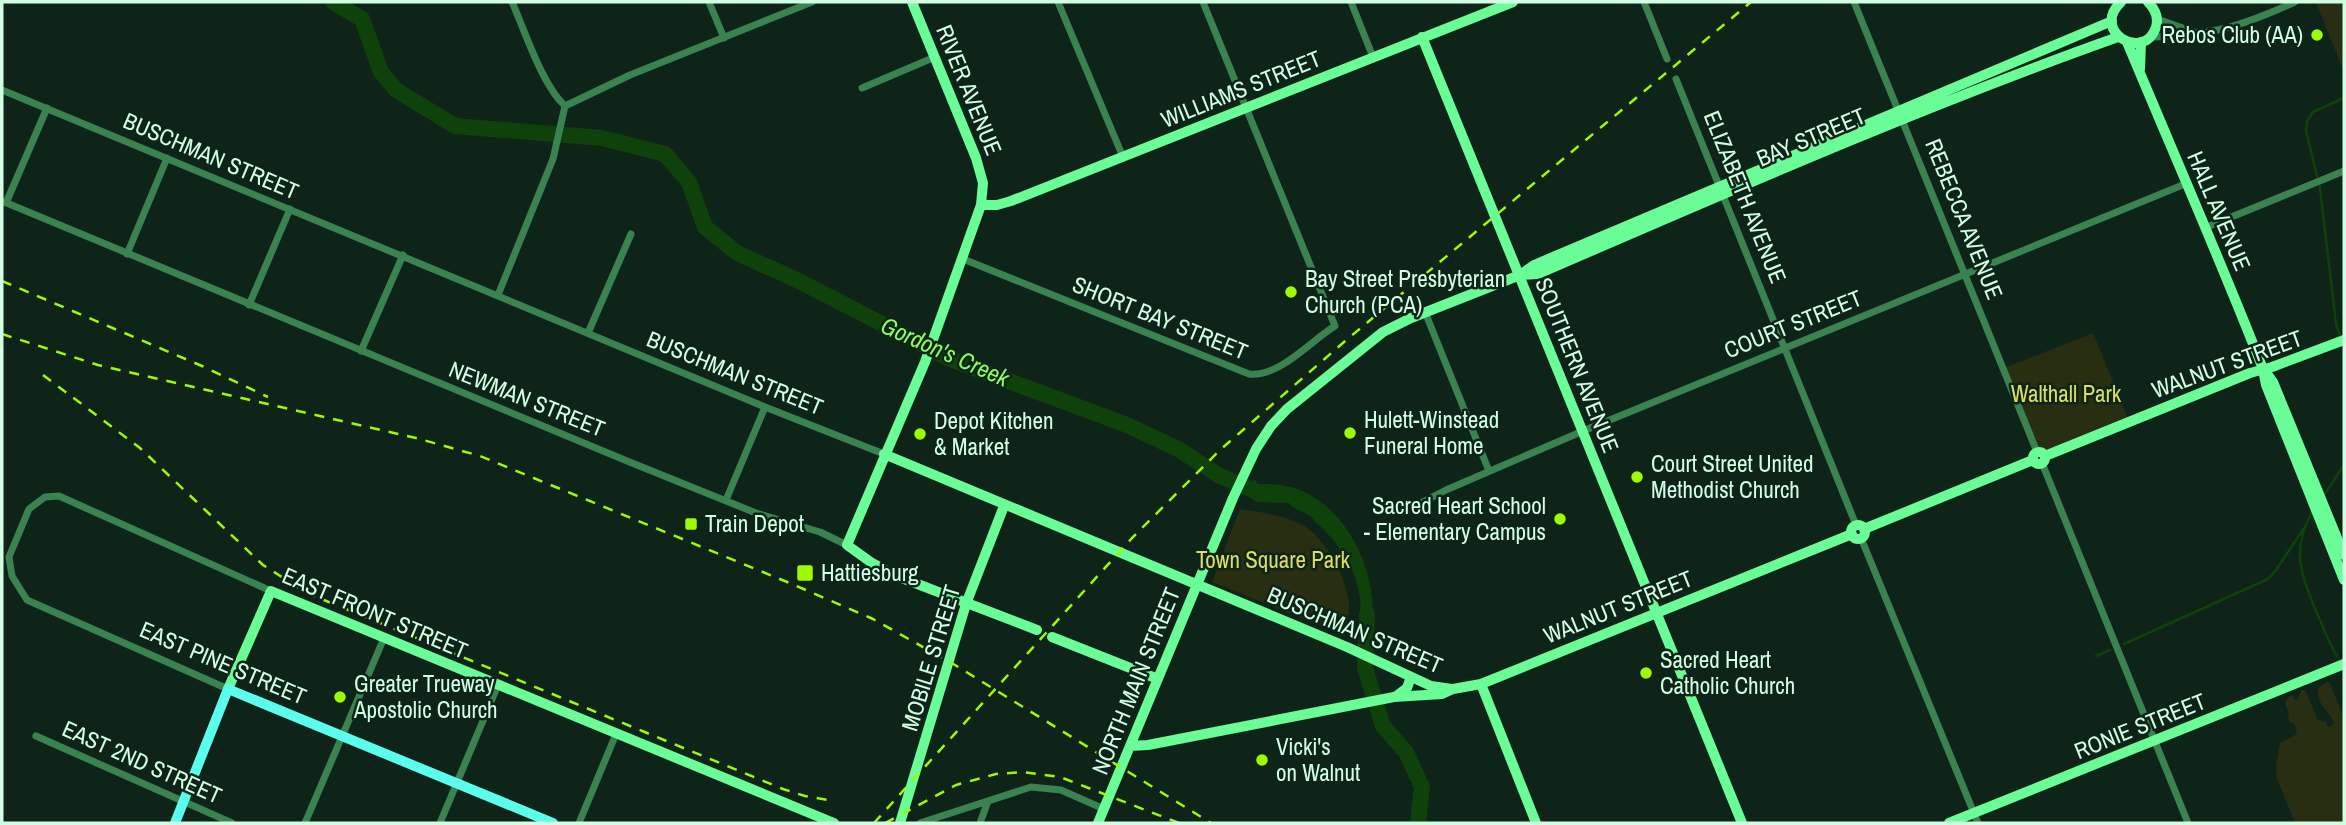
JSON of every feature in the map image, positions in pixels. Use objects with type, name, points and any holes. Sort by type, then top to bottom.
[{"type":"main road","name":"EAST PINE STREET","points":[[228,689],[553,823]]},
{"type":"main road","points":[[175,823],[228,689]]},
{"type":"street","points":[[498,295],[553,159],[565,110],[536,58],[512,2]]},
{"type":"street","points":[[709,2],[724,38]]},
{"type":"street","points":[[565,110],[630,75],[812,2]]},
{"type":"street","name":"RIVER AVENUE","points":[[847,545],[925,362],[981,205],[983,188],[980,170],[912,2]]},
{"type":"street","points":[[1058,2],[1123,157]]},
{"type":"street","points":[[1203,2],[1245,108]]},
{"type":"street","points":[[1351,2],[1373,57]]},
{"type":"street","name":"WILLIAMS STREET","points":[[981,205],[997,205],[1011,201],[1513,2]]},
{"type":"street","points":[[1644,2],[1667,59]]},
{"type":"street","name":"REBECCA AVENUE","points":[[1854,2],[2188,823]]},
{"type":"street","points":[[2148,2],[2157,16],[2200,34]]},
{"type":"street","name":"HALL AVENUE","points":[[2140,69],[2145,40],[2156,28],[2161,2]]},
{"type":"street","points":[[2145,40],[2193,36],[2234,28],[2295,2]]},
{"type":"street","points":[[2112,21],[2116,4]]},
{"type":"street","name":"BAY STREET","points":[[1243,475],[1263,436],[1287,409],[1381,334],[1425,312],[1520,275],[1538,274],[1721,190],[1900,115],[2112,21]]},
{"type":"street","name":"HALL AVENUE","points":[[2112,21],[2140,69],[2185,184],[2207,227],[2263,369],[2266,385],[2344,580]]},
{"type":"street","name":"SOUTHERN AVENUE","points":[[1422,37],[1742,823]]},
{"type":"street","name":"BAY STREET","points":[[1900,115],[2040,64],[2122,39],[2145,40]]},
{"type":"street","points":[[862,88],[935,57]]},
{"type":"street","name":"ELIZABETH AVENUE","points":[[1676,79],[1976,818]]},
{"type":"street","name":"BUSCHMAN STREET","points":[[2,90],[1196,584],[1432,686],[1453,689]]},
{"type":"street","points":[[4,202],[47,108]]},
{"type":"street","name":"SHORT BAY STREET","points":[[963,259],[1249,374],[1263,374],[1275,370],[1335,326],[1245,108]]},
{"type":"street","points":[[127,254],[167,158]]},
{"type":"street","points":[[2207,227],[2344,171]]},
{"type":"street","name":"COURT STREET","points":[[1418,505],[1583,431],[2185,184]]},
{"type":"street","name":"NEWMAN STREET","points":[[4,202],[726,500],[766,516],[820,531],[847,545],[880,568],[1037,630]]},
{"type":"street","points":[[249,305],[290,209]]},
{"type":"street","points":[[588,333],[631,234]]},
{"type":"street","points":[[362,351],[402,255]]},
{"type":"street","points":[[1425,312],[1489,471]]},
{"type":"street","name":"WALNUT STREET","points":[[1130,747],[1390,698],[1442,694],[1453,689],[1481,684],[2039,458],[2263,369],[2340,342]]},
{"type":"street","name":"HALL AVENUE","points":[[2263,369],[2273,382],[2344,555]]},
{"type":"street","points":[[726,500],[765,407]]},
{"type":"street","name":"NORTH MAIN STREET","points":[[1098,823],[1243,475]]},
{"type":"street","name":"EAST FRONT STREET","points":[[32,604],[22,594],[12,576],[9,557],[29,509],[38,500],[51,495],[59,496],[271,591],[834,823]]},
{"type":"street","name":"MOBILE STREET","points":[[900,823],[966,604],[1004,506]]},
{"type":"street","points":[[228,689],[271,591]]},
{"type":"street","name":"EAST PINE STREET","points":[[32,604],[228,689]]},
{"type":"street","points":[[1052,636],[1158,679]]},
{"type":"street","points":[[305,823],[384,638]]},
{"type":"street","name":"RONIE STREET","points":[[1949,823],[1976,818],[2344,664]]},
{"type":"street","points":[[1390,698],[1407,688],[1411,677]]},
{"type":"street","points":[[1481,684],[1536,823]]},
{"type":"street","points":[[440,823],[498,685]]},
{"type":"street","points":[[579,823],[615,734]]},
{"type":"street","name":"EAST 2ND STREET","points":[[36,736],[232,823]]},
{"type":"street","points":[[920,823],[1027,787],[1039,786],[1061,790],[1104,808]]},
{"type":"street","points":[[981,823],[988,801]]},
{"type":"green space","points":[[2316,2],[2344,2],[2344,72]]},
{"type":"green space","name":"Walthall Park","points":[[2093,333],[2129,421],[2044,454],[2037,452],[2004,368]]},
{"type":"green space","name":"Town Square Park","points":[[1240,509],[1272,514],[1296,522],[1319,539],[1334,559],[1347,593],[1349,611],[1343,635],[1212,582]]},
{"type":"green space","points":[[2330,683],[2344,719],[2344,823],[2295,823],[2277,778],[2280,743],[2297,734],[2295,725],[2289,721],[2285,704],[2287,698],[2292,695],[2295,700],[2298,699],[2301,690],[2305,690],[2318,720],[2326,722],[2328,727],[2334,724],[2318,695],[2318,688]]},
{"type":"shaded area","points":[[1256,480],[1257,484],[1285,485],[1300,490],[1319,501],[1349,532],[1360,552],[1372,594],[1371,638],[1357,633],[1360,618],[1358,588],[1354,574],[1339,548],[1310,517],[1289,503],[1256,502],[1246,495],[1251,481]]},
{"type":"waterway","name":"Gordon's Creek","points":[[333,2],[362,19],[381,72],[396,90],[455,126],[602,138],[665,154],[689,182],[705,227],[737,253],[797,280],[950,359],[1127,425],[1178,449],[1220,476],[1266,493]]},
{"type":"waterway","points":[[2341,339],[2336,324],[2320,188],[2306,131],[2307,121],[2313,112],[2344,98]]},
{"type":"waterway","points":[[2325,494],[2344,465]]},
{"type":"waterway","points":[[2312,512],[2302,538],[2300,562],[2311,598],[2337,656]]},
{"type":"waterway","points":[[2124,644],[2268,579],[2304,528]]},
{"type":"waterway","name":"Gordon's Creek","points":[[1367,614],[1365,668],[1383,726],[1406,752],[1422,787],[1418,823]]},
{"type":"waterway","points":[[2096,656],[2110,650]]},
{"type":"railway","points":[[874,823],[1132,538],[1220,450],[1344,342],[1751,2]]},
{"type":"railway","points":[[2,281],[268,397]]},
{"type":"railway","points":[[2,334],[98,365],[416,438],[480,456],[873,619],[955,665],[1211,823]]},
{"type":"railway","points":[[43,375],[140,448],[263,565],[307,593],[783,789],[828,800]]},
{"type":"railway","points":[[885,823],[956,785],[996,774],[1023,772],[1060,777],[1179,823]]},
{"type":"place","name":"Rebos Club (AA)","points":[[2317,35]]},
{"type":"place","name":"Bay Street Presbyterian Church (PCA)","points":[[1291,292]]},
{"type":"place","name":"Hulett-Winstead Funeral Home","points":[[1350,433]]},
{"type":"place","name":"Depot Kitchen & Market","points":[[920,434]]},
{"type":"place","name":"Court Street United Methodist Church","points":[[1637,477]]},
{"type":"place","name":"Sacred Heart School - Elementary Campus","points":[[1560,519]]},
{"type":"place","name":"Train Depot","points":[[691,524]]},
{"type":"place","name":"Hattiesburg","points":[[805,573]]},
{"type":"place","name":"Sacred Heart Catholic Church","points":[[1646,673]]},
{"type":"place","name":"Greater Trueway Apostolic Church","points":[[340,697]]},
{"type":"place","name":"Vicki's on Walnut","points":[[1262,760]]}]
